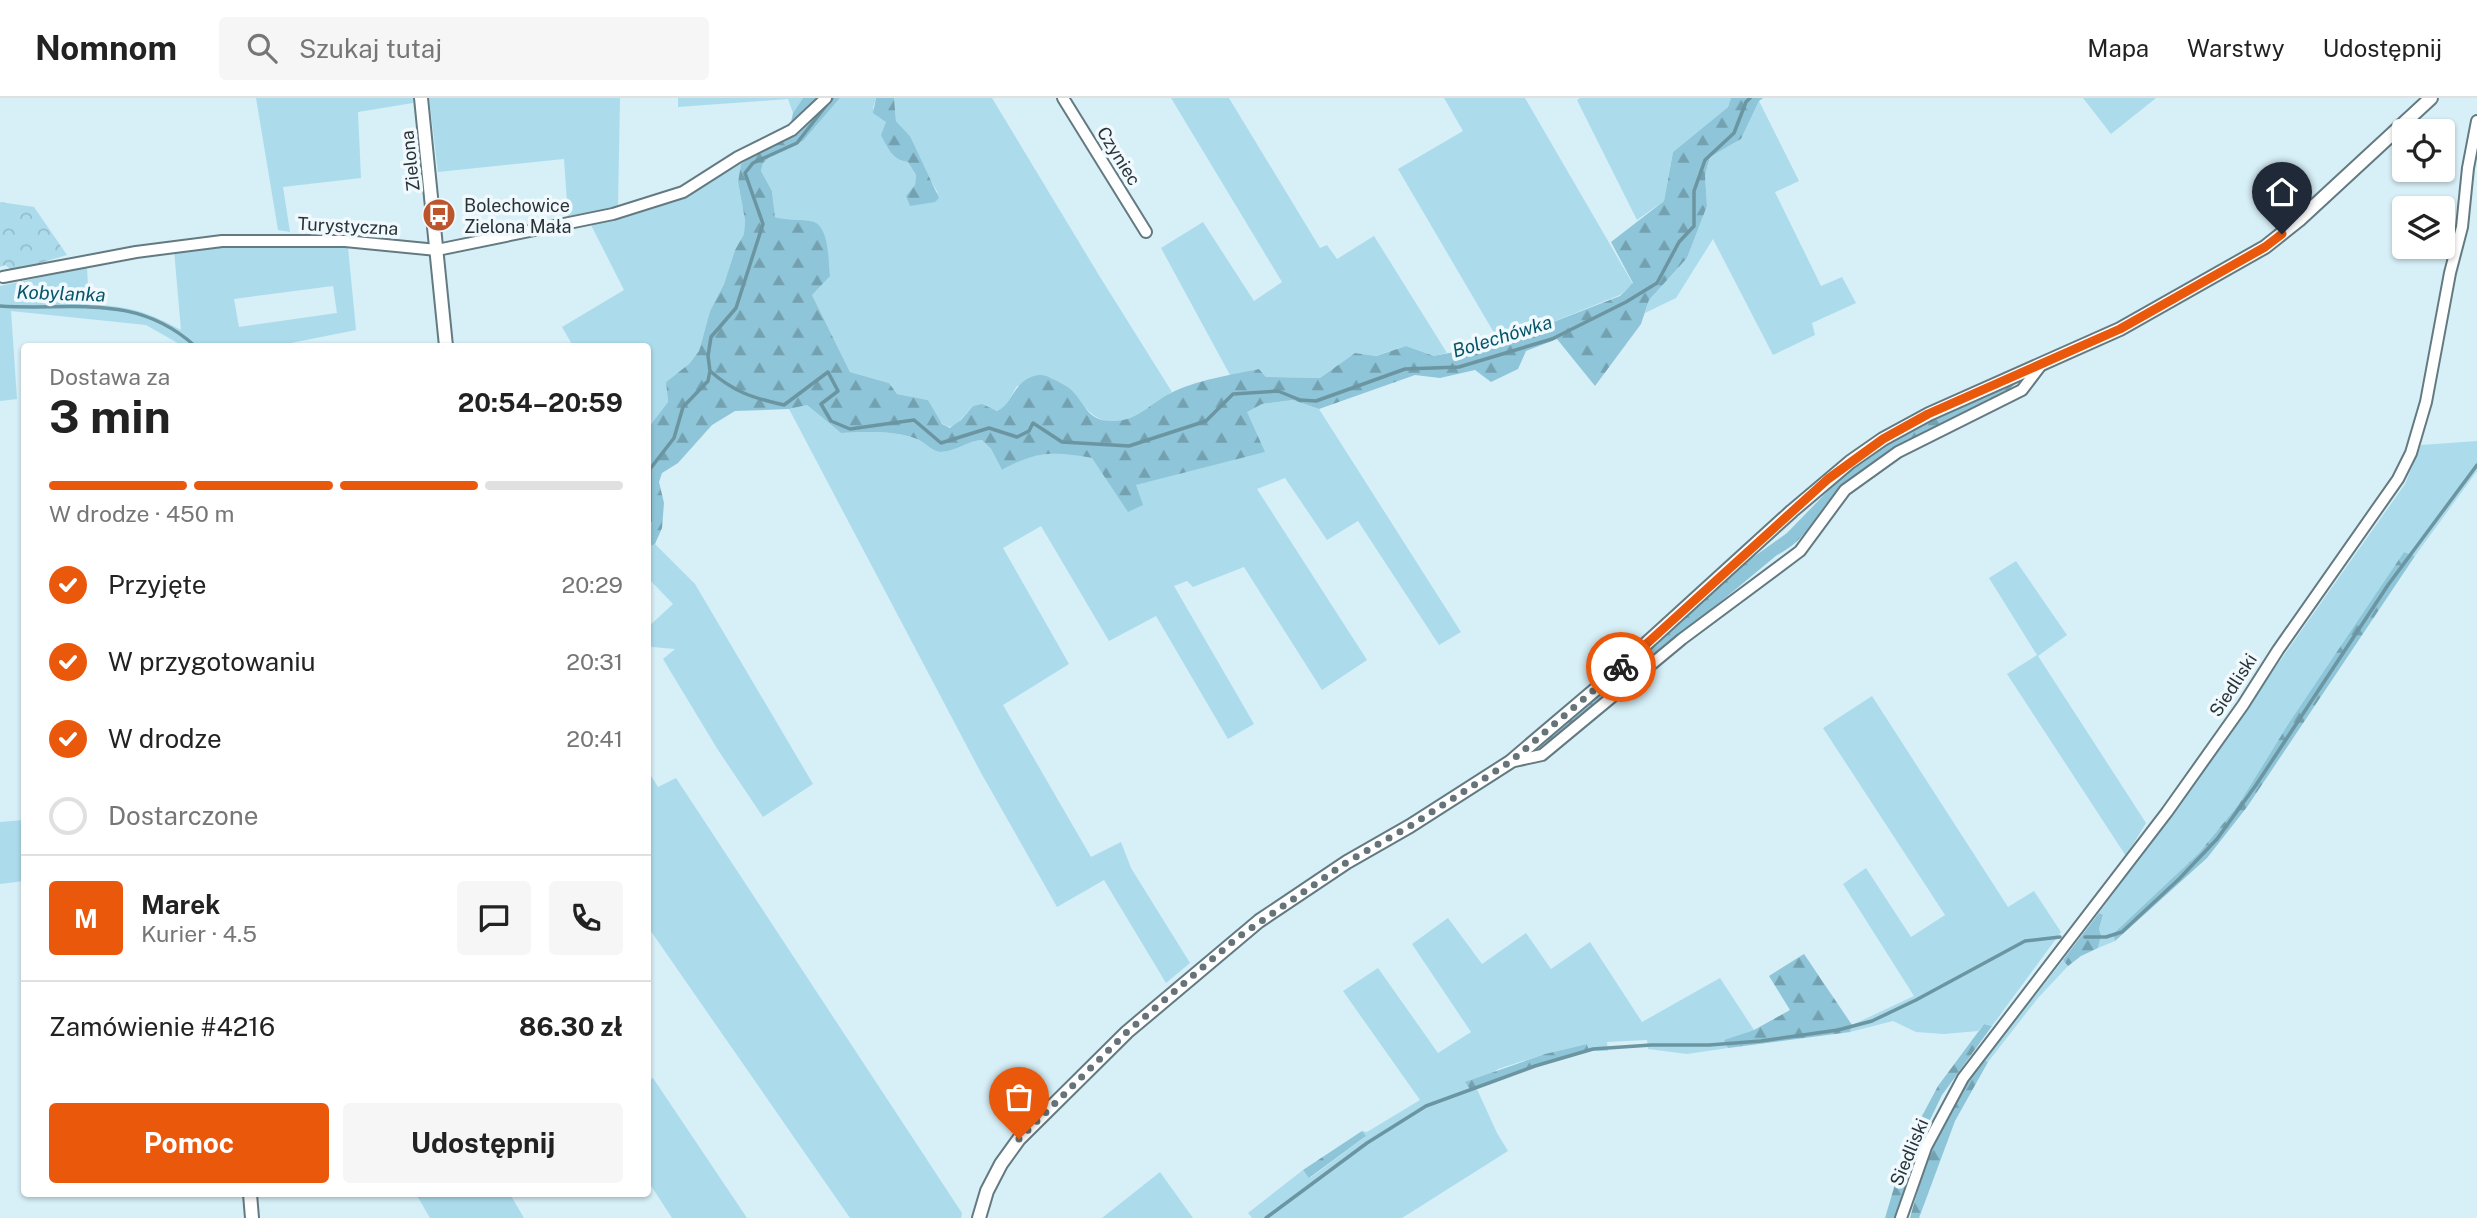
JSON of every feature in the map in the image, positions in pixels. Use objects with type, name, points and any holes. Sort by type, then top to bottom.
[{"type":"street","name":"Zielona","points":[[421,98],[446,343]]},
{"type":"street","name":"Turystyczna","points":[[3,277],[136,252],[222,242],[345,241],[437,250],[613,214],[683,192],[738,157],[792,130],[826,98]]},
{"type":"street","name":"Czyniec","points":[[1063,98],[1146,232]]},
{"type":"street","points":[[979,1218],[987,1191],[1001,1164],[1019,1139],[1127,1032],[1237,938],[1347,862],[1410,826],[1510,762],[1603,683],[1801,503],[1850,462],[1883,439],[1928,414],[2120,329],[2265,247],[2299,220],[2431,98]]},
{"type":"street","name":"Siedliski","points":[[1902,1218],[1926,1147],[1963,1079],[2167,812],[2398,480],[2411,453],[2426,402],[2450,273],[2462,228],[2468,168],[2477,121]]},
{"type":"street","points":[[1510,762],[1542,755],[1682,639],[1800,551],[1845,489],[1898,452],[2022,390],[2040,365]]},
{"type":"street","points":[[250,1197],[253,1218]]},
{"type":"green space","points":[[256,98],[413,98],[413,103],[358,112],[361,178],[283,187],[290,232],[278,230]]},
{"type":"green space","points":[[429,98],[620,98],[618,207],[568,216],[564,159],[438,172]]},
{"type":"green space","points":[[678,98],[803,98],[793,113],[788,99],[678,107]]},
{"type":"green space","points":[[803,98],[840,98],[803,141],[770,157],[763,163],[761,171],[772,191],[775,217],[817,223],[825,235],[830,276],[812,295],[850,372],[889,383],[897,394],[928,400],[942,424],[950,428],[973,406],[982,404],[997,411],[1007,403],[1019,386],[1031,377],[1040,375],[1069,388],[1097,418],[1122,420],[1137,415],[1180,389],[1214,378],[1259,369],[1266,377],[1320,378],[1355,353],[1376,356],[1406,346],[1434,356],[1500,343],[1620,296],[1633,283],[1611,242],[1664,201],[1673,152],[1728,107],[1731,98],[1763,98],[1759,101],[1741,139],[1710,157],[1705,175],[1707,206],[1687,258],[1649,300],[1641,324],[1595,386],[1557,339],[1526,351],[1518,369],[1491,382],[1475,370],[1440,378],[1415,375],[1319,409],[1293,400],[1262,404],[1247,412],[1265,452],[1136,485],[1143,505],[1128,512],[1092,458],[1046,454],[1025,459],[1002,470],[991,449],[982,440],[940,452],[917,439],[898,434],[841,433],[807,405],[789,409],[735,411],[712,425],[678,463],[662,473],[659,482],[664,503],[662,528],[655,544],[651,546],[651,424],[668,402],[666,382],[689,364],[699,351],[710,311],[744,234],[745,220],[738,182],[741,164],[765,146],[797,131],[791,122],[793,113]]},
{"type":"green space","points":[[840,98],[876,98],[873,108],[886,122],[882,135],[889,149],[898,159],[908,162],[916,175],[915,185],[938,193],[910,136],[896,121],[894,98],[992,98],[1172,392],[1131,418],[1107,421],[1096,417],[1071,390],[1017,386],[1000,410],[973,406],[954,427],[949,427],[941,422],[928,400],[897,394],[889,383],[850,372],[812,295],[812,221],[788,221],[775,217],[772,191],[761,171],[763,163],[770,157],[803,141]]},
{"type":"green space","points":[[876,98],[894,98],[896,121],[910,136],[939,198],[935,202],[910,206],[906,196],[915,185],[916,175],[908,162],[891,153],[881,135],[886,122],[873,113]]},
{"type":"green space","points":[[1171,98],[1229,98],[1320,248],[1327,245],[1337,259],[1374,236],[1447,353],[1434,356],[1406,346],[1375,356],[1355,353],[1320,378],[1266,377],[1259,369],[1230,375],[1161,248],[1203,222],[1254,301],[1282,282]]},
{"type":"green space","points":[[1444,98],[1525,98],[1633,284],[1620,295],[1500,343],[1398,169],[1463,131]]},
{"type":"green space","points":[[1731,98],[1728,107],[1673,152],[1664,201],[1637,220],[1577,100]]},
{"type":"green space","points":[[2083,98],[2156,98],[2111,134]]},
{"type":"green space","points":[[1759,101],[1799,181],[1775,192],[1821,286],[1842,277],[1856,303],[1812,323],[1815,335],[1773,355],[1713,239],[1676,298],[1645,313],[1649,300],[1687,258],[1707,206],[1705,175],[1710,157],[1741,139]]},
{"type":"green space","points":[[741,164],[738,182],[745,220],[744,234],[710,311],[699,351],[689,364],[666,382],[668,402],[651,424],[651,343],[571,343],[562,327],[624,290],[591,225],[685,198]]},
{"type":"green space","points":[[0,202],[34,207],[67,255],[13,271],[5,265],[0,267]]},
{"type":"green space","points":[[219,245],[348,247],[356,330],[291,343],[178,343],[146,325],[11,311],[17,399],[0,401],[0,286],[87,267],[89,305],[115,306],[137,311],[181,330],[174,250]],"holes":[[[333,286],[337,313],[239,327],[234,299]]]},
{"type":"green space","points":[[2015,384],[1904,446],[1844,486],[1789,548],[1777,555],[1538,753],[1530,751],[1745,563],[1787,533],[1853,465],[1929,417]]},
{"type":"green space","points":[[1293,400],[1319,409],[1461,632],[1439,645],[1358,521],[1327,540],[1285,478],[1257,489],[1367,660],[1322,690],[1244,567],[1193,587],[1187,581],[1174,586],[1254,724],[1228,739],[1156,616],[1109,641],[1041,526],[1003,548],[1069,664],[1003,705],[1091,857],[1121,842],[1131,868],[1190,963],[1166,983],[1104,880],[1057,907],[980,771],[789,409],[807,405],[841,433],[898,434],[917,439],[940,452],[982,440],[991,449],[1002,470],[1024,457],[1064,452],[1092,458],[1135,485],[1264,452],[1246,412],[1262,404]]},
{"type":"green space","points":[[2477,441],[2477,471],[2415,556],[2404,552],[2239,804],[2199,853],[2113,934],[2115,941],[2098,948],[2103,916],[2099,913],[2405,484],[2421,445]]},
{"type":"green space","points":[[655,544],[695,584],[813,784],[763,817],[718,750],[663,659],[675,649],[651,646],[651,624],[673,604],[651,581],[651,546]]},
{"type":"green space","points":[[2404,552],[2415,556],[2247,807],[2207,858],[2115,941],[2113,934],[2199,853],[2239,804],[2289,723]]},
{"type":"green space","points":[[2016,561],[2067,635],[2038,656],[2146,823],[2126,856],[2007,674],[2037,655],[1989,578]]},
{"type":"green space","points":[[1872,696],[2008,907],[2034,891],[2061,932],[1992,1026],[1984,1024],[1978,1031],[1944,1034],[1916,1032],[1893,1021],[1850,1032],[1852,1025],[1914,996],[1843,884],[1866,868],[1911,937],[1945,915],[1823,728]]},
{"type":"green space","points":[[651,776],[658,787],[676,778],[962,1213],[961,1218],[850,1218],[651,931]]},
{"type":"green space","points":[[21,820],[21,881],[0,884],[0,822]]},
{"type":"green space","points":[[2099,913],[2103,915],[2098,948],[2068,966],[2063,960]]},
{"type":"green space","points":[[1448,918],[1482,964],[1526,933],[1551,969],[1590,942],[1642,1022],[1720,978],[1754,1030],[1725,1040],[1728,1048],[1687,1054],[1648,1049],[1647,1040],[1607,1042],[1608,1051],[1589,1051],[1587,1044],[1498,1069],[1470,1089],[1476,1087],[1508,1151],[1402,1218],[1252,1218],[1248,1213],[1303,1170],[1310,1178],[1365,1137],[1362,1131],[1367,1132],[1420,1100],[1343,991],[1378,968],[1438,1053],[1471,1032],[1412,944]]},
{"type":"green space","points":[[1804,954],[1852,1025],[1850,1032],[1728,1048],[1724,1040],[1754,1030],[1790,1010],[1769,976]]},
{"type":"green space","points":[[2063,960],[2068,966],[2038,998],[1988,1062],[1984,1060]]},
{"type":"green space","points":[[1984,1024],[1992,1026],[1942,1095],[1929,1122],[1897,1218],[1885,1218],[1907,1144],[1938,1086]]},
{"type":"green space","points":[[1587,1044],[1589,1051],[1470,1089],[1465,1082],[1545,1054]]},
{"type":"green space","points":[[1984,1060],[1988,1062],[1955,1121],[1919,1218],[1910,1218],[1938,1134],[1957,1096]]},
{"type":"green space","points":[[653,1078],[747,1218],[672,1218],[651,1186]]},
{"type":"green space","points":[[1362,1131],[1366,1136],[1309,1178],[1303,1170]]},
{"type":"green space","points":[[1160,1172],[1193,1218],[1102,1218]]},
{"type":"green space","points":[[418,1197],[512,1197],[524,1218],[430,1218]]},
{"type":"waterway","name":"Kobylanka","points":[[651,468],[674,438],[683,407],[708,381],[711,337],[736,308],[763,224],[745,173],[753,163],[797,143],[832,98]]},
{"type":"waterway","name":"Bolechówka","points":[[710,371],[744,393],[784,405],[828,372],[838,391],[821,404],[831,421],[850,429],[914,420],[941,443],[989,428],[1017,437],[1029,431],[1033,423],[1062,442],[1129,446],[1206,421],[1233,394],[1278,391],[1300,400],[1316,401],[1405,369],[1459,367],[1552,339],[1626,302],[1657,283],[1679,242],[1694,226],[1694,191],[1705,160],[1734,133],[1750,98]]},
{"type":"waterway","name":"Kobylanka","points":[[0,306],[126,311],[172,329],[191,343]]},
{"type":"waterway","points":[[2085,937],[2106,937],[2122,932],[2217,839],[2256,785],[2388,585],[2477,465]]},
{"type":"waterway","points":[[1266,1218],[1367,1143],[1426,1106],[1535,1066],[1593,1049],[1761,1041],[1838,1030],[1872,1021],[2025,941],[2060,937]]},
{"type":"way so far","points":[[1019,1139],[1127,1032],[1237,938],[1347,862],[1410,826],[1510,762],[1621,667]]},
{"type":"place","name":"Bolechowice Zielona Mała","points":[[439,215]]},
{"type":"route","points":[[1621,667],[1828,479],[1883,439],[1928,414],[2120,329],[2265,247],[2282,234]]}]
